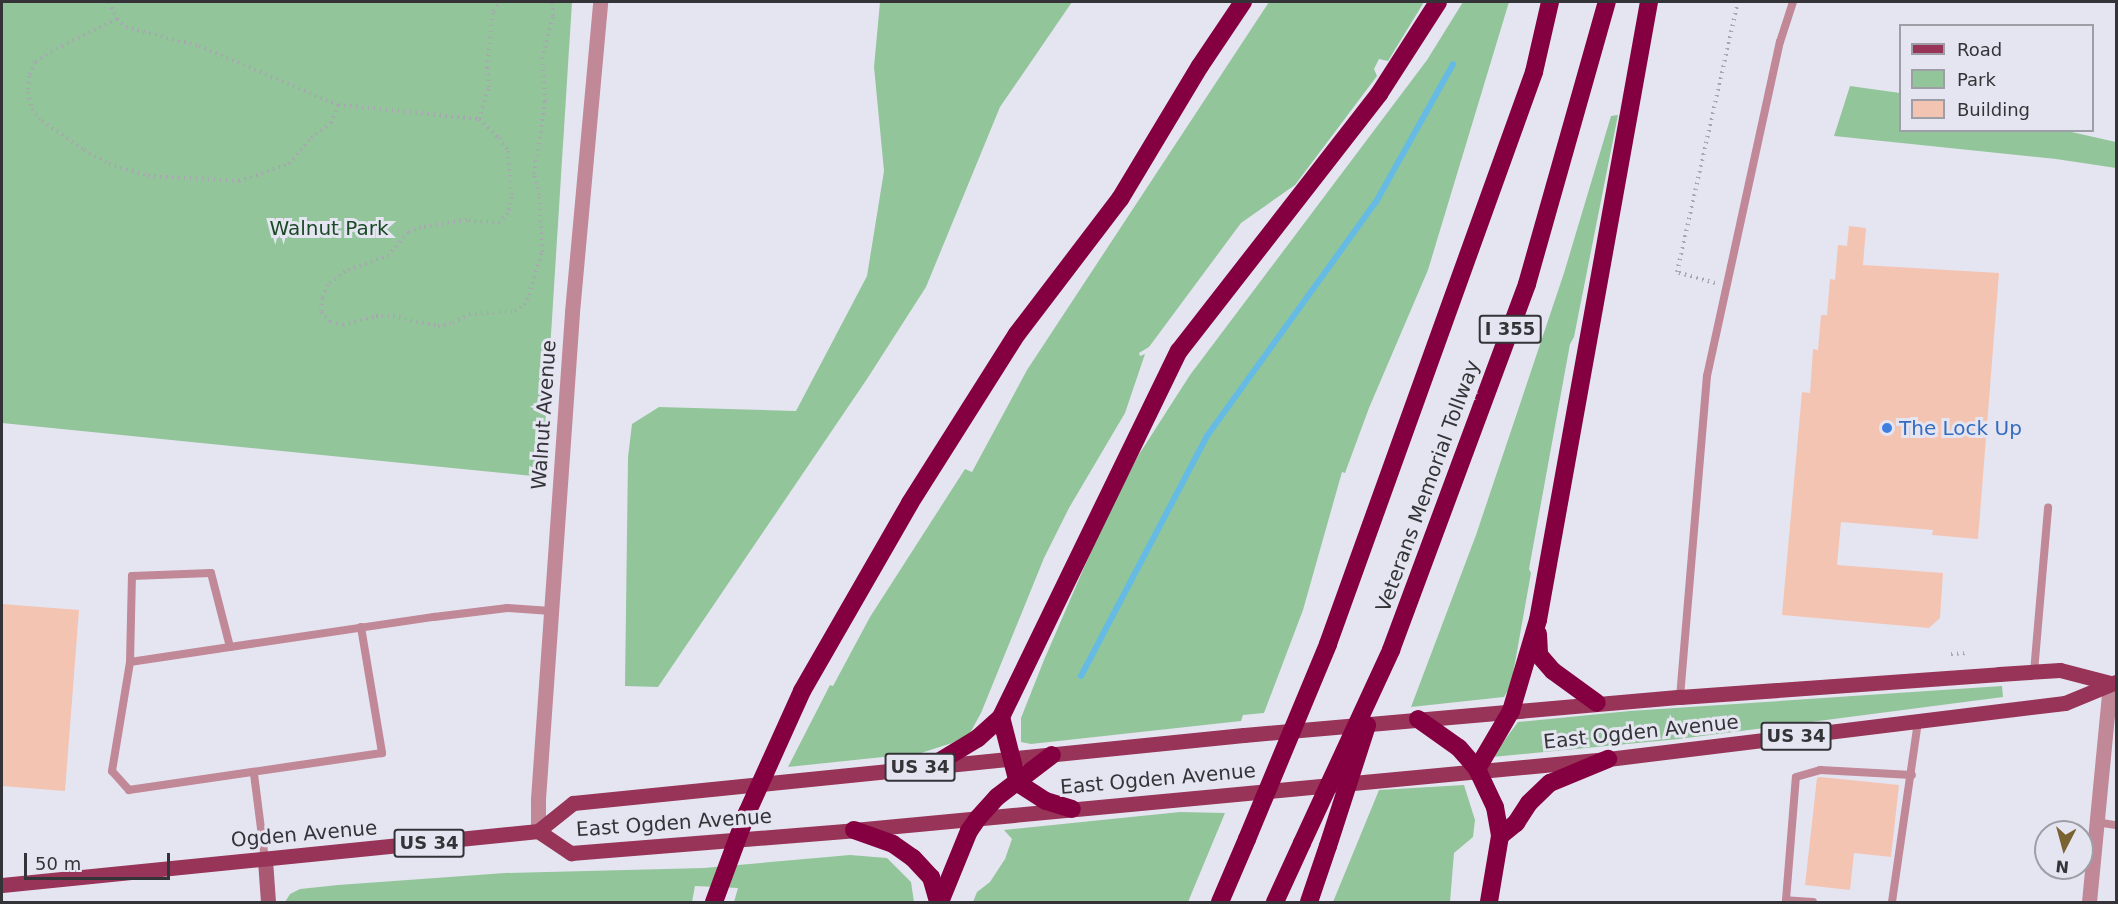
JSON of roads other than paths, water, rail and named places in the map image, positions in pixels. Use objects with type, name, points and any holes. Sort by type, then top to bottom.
[{"type":"highway","points":[[714,903],[747,813],[802,691],[910,503],[1017,334],[1120,199],[1200,66],[1243,2]]},
{"type":"highway","points":[[932,766],[978,738],[1001,717],[1179,351],[1378,94],[1438,2]]},
{"type":"highway","name":"Veterans Memorial Tollway","points":[[1220,903],[1328,644],[1534,72],[1550,2]]},
{"type":"highway","name":"Veterans Memorial Tollway","points":[[1275,903],[1391,650],[1527,284],[1607,2]]},
{"type":"highway","points":[[1477,769],[1511,711],[1538,620],[1649,2]]},
{"type":"highway","points":[[1538,620],[1539,655],[1553,671],[1597,703]]},
{"type":"highway","points":[[1309,903],[1391,650]]},
{"type":"highway","points":[[1001,717],[1018,783],[1046,801],[1072,809]]},
{"type":"highway","points":[[1418,719],[1460,748],[1477,769],[1495,807],[1500,836],[1489,903]]},
{"type":"highway","points":[[939,903],[969,831],[978,818],[997,797],[1052,755]]},
{"type":"highway","points":[[1500,836],[1516,822],[1529,803],[1550,783],[1608,759]]},
{"type":"highway","points":[[854,830],[893,844],[913,858],[931,877],[939,903]]},
{"type":"main road","name":"East Ogden Avenue","points":[[2060,670],[2113,682],[2065,703],[1608,759],[1477,769],[854,830],[571,853],[538,831],[573,803],[1418,719],[1680,696],[2060,670]]},
{"type":"main road","name":"Ogden Avenue","points":[[2,885],[538,831]]},
{"type":"street","name":"Walnut Avenue","points":[[538,831],[537,799],[572,312],[600,2]]},
{"type":"street","points":[[2088,903],[2113,682]]},
{"type":"street","points":[[265,860],[268,903]]},
{"type":"lane","points":[[1680,696],[1707,376],[1780,42],[1793,2]]},
{"type":"lane","points":[[2034,672],[2048,508]]},
{"type":"lane","points":[[230,647],[211,573],[132,576],[130,662],[112,771],[129,790],[254,774],[382,753],[361,627]]},
{"type":"lane","points":[[130,662],[361,627],[507,608],[551,611]]},
{"type":"lane","points":[[1892,903],[1918,721]]},
{"type":"lane","points":[[1813,903],[1786,900],[1796,777],[1820,770],[1912,775]]},
{"type":"lane","points":[[254,774],[265,860]]},
{"type":"lane","points":[[2096,822],[2116,825]]},
{"type":"waterway","points":[[1081,676],[1207,436],[1376,202],[1453,64]]},
{"type":"place","name":"The Lock Up","points":[[1887,428]]},
{"type":"park label","name":"Walnut Park","points":[[329,228]]}]
